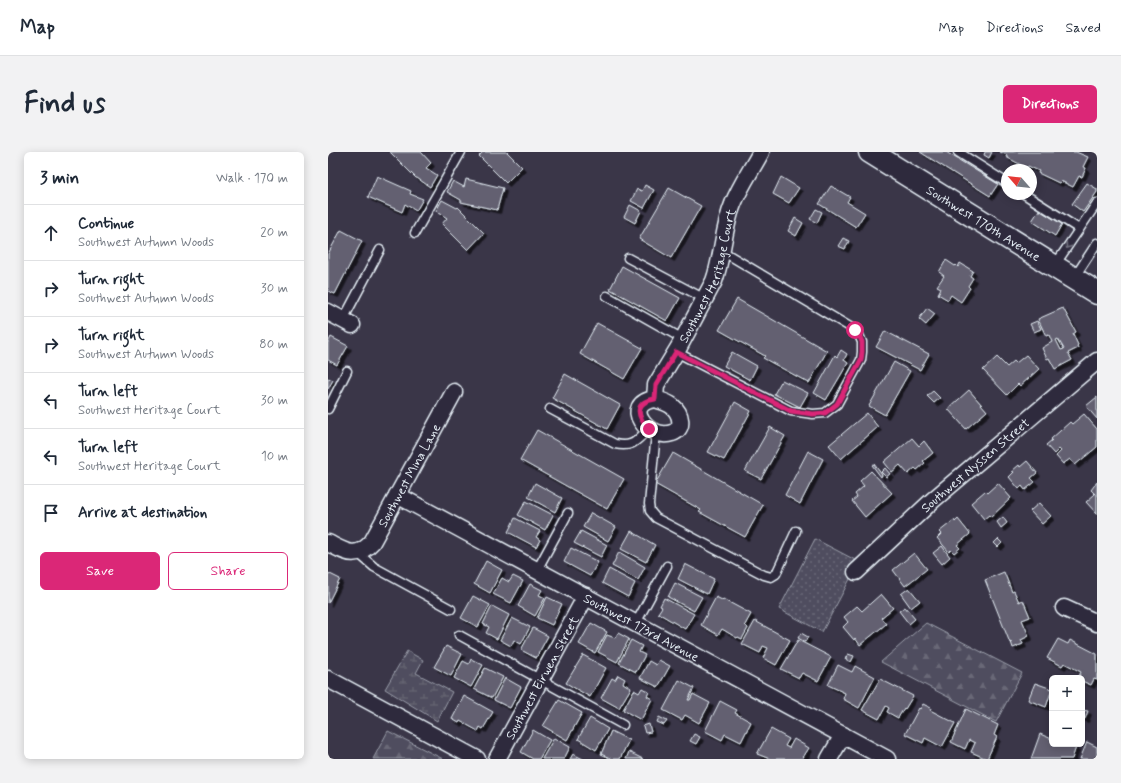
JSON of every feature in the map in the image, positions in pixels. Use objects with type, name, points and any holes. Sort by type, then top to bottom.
[{"type":"main road","name":"Southwest 170th Avenue","points":[[870,152],[1097,293]]},
{"type":"street","name":"Southwest Heritage Court","points":[[655,399],[656,385],[680,345],[714,281],[733,204],[761,152]]},
{"type":"street","points":[[328,312],[347,323]]},
{"type":"street","name":"Southwest Nyssen Street","points":[[856,572],[933,500],[1097,361]]},
{"type":"street","name":"Southwest Mina Lane","points":[[358,553],[372,542],[454,392]]},
{"type":"street","points":[[655,399],[672,406],[678,413],[681,420],[680,427],[677,431],[671,434],[653,431],[643,423],[639,416],[639,410],[641,404],[647,400],[655,399]]},
{"type":"street","name":"Southwest 173rd Avenue","points":[[397,495],[887,759]]},
{"type":"street","points":[[328,543],[344,551],[358,553]]},
{"type":"street","name":"Southwest Eirwen Street","points":[[497,759],[586,596]]},
{"type":"street","points":[[1064,608],[1097,623]]},
{"type":"street","points":[[328,679],[477,759]]},
{"type":"street","points":[[829,759],[843,735]]},
{"type":"lane","points":[[415,233],[461,152]]},
{"type":"lane","points":[[958,152],[1001,179]]},
{"type":"lane","points":[[1033,200],[1079,229]]},
{"type":"lane","points":[[1054,266],[1097,203]]},
{"type":"lane","points":[[1074,279],[1097,243]]},
{"type":"lane","points":[[347,323],[380,250]]},
{"type":"lane","points":[[606,296],[680,345],[791,411],[813,414],[825,413],[837,404],[861,360],[862,342],[859,335],[855,330],[722,251]]},
{"type":"lane","points":[[628,258],[705,299]]},
{"type":"lane","points":[[328,409],[347,371]]},
{"type":"lane","points":[[550,409],[615,444],[624,446],[632,445],[653,431]]},
{"type":"lane","points":[[653,431],[649,504],[650,511],[656,518],[764,575],[771,577],[776,574],[796,531]]},
{"type":"lane","points":[[537,570],[568,513]]},
{"type":"lane","points":[[358,553],[374,567],[451,608]]},
{"type":"lane","points":[[636,623],[667,566]]},
{"type":"lane","points":[[458,635],[623,725]]},
{"type":"green space","points":[[815,539],[859,562],[822,632],[779,609]]},
{"type":"green space","points":[[926,623],[1022,673],[996,722],[881,662]]},
{"type":"green space","points":[[407,651],[423,660],[416,673],[452,692],[437,721],[385,689]]},
{"type":"green space","points":[[388,731],[443,759],[373,759]]},
{"type":"building","points":[[390,152],[421,152],[431,163],[426,168],[437,175],[430,187],[416,178]]},
{"type":"building","points":[[483,152],[507,152],[522,167],[506,183],[479,156]]},
{"type":"building","points":[[920,152],[946,152],[998,184],[990,196]]},
{"type":"building","points":[[985,152],[992,152],[989,158],[984,155]]},
{"type":"building","points":[[1000,152],[1076,152],[1088,157],[1083,167],[1086,168],[1082,177],[1079,176],[1073,187],[1061,181],[1059,183],[1038,173],[1039,171],[1037,170],[1037,164],[1019,164],[1006,157],[1007,155]]},
{"type":"building","points":[[377,176],[411,191],[410,194],[423,199],[416,211],[405,204],[402,212],[368,197]]},
{"type":"building","points":[[781,177],[799,188],[789,203],[773,194]]},
{"type":"building","points":[[466,179],[503,188],[497,210],[461,202],[461,200],[447,192],[453,181],[464,187]]},
{"type":"building","points":[[1087,183],[1097,189],[1097,192],[1083,212],[1072,204]]},
{"type":"building","points":[[645,185],[654,190],[644,208],[631,201],[637,189],[642,191]]},
{"type":"building","points":[[831,186],[850,197],[847,202],[865,213],[856,227],[819,204]]},
{"type":"building","points":[[669,188],[701,206],[671,258],[639,239]]},
{"type":"building","points":[[442,200],[457,208],[458,207],[484,233],[468,250],[442,224],[447,218],[436,211]]},
{"type":"building","points":[[630,205],[641,211],[635,223],[624,217]]},
{"type":"building","points":[[816,209],[822,212],[817,223],[810,219]]},
{"type":"building","points":[[1039,210],[1062,224],[1055,236],[1032,221]]},
{"type":"building","points":[[795,218],[803,223],[796,236],[788,231]]},
{"type":"building","points":[[341,230],[362,241],[335,294],[328,291],[328,254]]},
{"type":"building","points":[[843,238],[849,241],[845,249],[838,246]]},
{"type":"building","points":[[946,260],[958,267],[960,263],[973,271],[970,276],[973,278],[968,286],[970,288],[961,302],[951,295],[948,300],[938,294],[941,288],[937,286],[944,276],[939,272]]},
{"type":"building","points":[[622,266],[680,298],[667,321],[610,289]]},
{"type":"building","points":[[737,299],[827,351],[809,383],[763,358],[765,356],[719,330]]},
{"type":"building","points":[[927,308],[935,314],[926,325],[919,319]]},
{"type":"building","points":[[1063,308],[1076,332],[1073,334],[1078,348],[1068,353],[1072,360],[1055,369],[1049,358],[1047,359],[1042,348],[1052,342],[1049,335],[1046,336],[1038,319]],"holes":[[[1058,339],[1064,349],[1061,350],[1056,340]]]},
{"type":"building","points":[[1037,321],[1041,329],[1034,332],[1030,324]]},
{"type":"building","points":[[597,323],[642,348],[624,379],[580,354]]},
{"type":"building","points":[[885,331],[929,354],[920,370],[876,347]]},
{"type":"building","points":[[331,337],[348,346],[337,365],[328,360],[328,343]]},
{"type":"building","points":[[841,350],[847,354],[844,360],[848,363],[826,400],[814,393],[835,355],[837,357]]},
{"type":"building","points":[[732,352],[757,366],[750,380],[724,366]]},
{"type":"building","points":[[1026,355],[1039,369],[1020,386],[1018,384],[1007,395],[983,370],[997,357],[1007,367],[1014,361],[1016,363]]},
{"type":"building","points":[[894,362],[910,371],[885,415],[869,406]]},
{"type":"building","points":[[565,374],[620,405],[607,429],[552,398]]},
{"type":"building","points":[[328,378],[333,380],[328,389]]},
{"type":"building","points":[[782,380],[808,393],[800,407],[774,394]]},
{"type":"building","points":[[969,390],[987,411],[966,429],[948,409]]},
{"type":"building","points":[[933,391],[940,398],[934,403],[927,396]]},
{"type":"building","points":[[1097,397],[1097,419],[1086,406]]},
{"type":"building","points":[[735,402],[751,411],[724,460],[708,452]]},
{"type":"building","points":[[867,413],[878,427],[841,459],[829,445]]},
{"type":"building","points":[[1084,414],[1097,429],[1097,447],[1075,465],[1070,459],[1063,464],[1056,456],[1061,451],[1059,449],[1054,454],[1046,445],[1070,422],[1072,424]]},
{"type":"building","points":[[770,427],[785,436],[761,479],[745,471]]},
{"type":"building","points":[[537,430],[624,479],[607,509],[520,460]]},
{"type":"building","points":[[912,438],[919,446],[924,441],[933,453],[923,461],[925,463],[917,470],[915,468],[908,474],[900,465],[892,472],[884,462]]},
{"type":"building","points":[[808,451],[823,459],[800,504],[785,495]]},
{"type":"building","points":[[673,453],[763,505],[745,537],[699,512],[701,510],[655,484]]},
{"type":"building","points":[[1027,461],[1037,473],[1031,478],[1035,482],[1025,490],[1022,486],[1019,489],[1009,477],[1014,472],[1012,471]]},
{"type":"building","points":[[874,464],[882,475],[881,477],[872,465]]},
{"type":"building","points":[[885,468],[890,474],[886,477],[881,472]]},
{"type":"building","points":[[871,471],[892,493],[865,517],[852,501],[857,497],[855,494],[864,486],[860,481]]},
{"type":"building","points":[[1097,482],[1097,514],[1086,502],[1095,494],[1091,490]]},
{"type":"building","points":[[535,483],[562,498],[555,512],[528,497]]},
{"type":"building","points":[[998,483],[1011,498],[991,517],[989,515],[984,519],[971,503],[985,491],[987,493]]},
{"type":"building","points":[[526,501],[553,515],[545,530],[518,515]]},
{"type":"building","points":[[1039,503],[1051,516],[1042,524],[1030,511]]},
{"type":"building","points":[[591,513],[616,527],[608,541],[583,527]]},
{"type":"building","points":[[1003,517],[1007,523],[1001,528],[997,522]]},
{"type":"building","points":[[515,518],[540,531],[536,537],[540,540],[536,547],[508,532]]},
{"type":"building","points":[[958,519],[970,534],[957,545],[960,548],[954,553],[951,550],[949,552],[937,538],[941,534],[939,532],[954,520],[955,522]]},
{"type":"building","points":[[581,531],[607,545],[601,557],[574,543]]},
{"type":"building","points":[[631,531],[655,545],[646,562],[621,549]]},
{"type":"building","points":[[998,539],[1002,543],[998,547],[994,543]]},
{"type":"building","points":[[942,546],[950,557],[942,564],[933,553]]},
{"type":"building","points":[[571,548],[598,562],[590,576],[564,562]]},
{"type":"building","points":[[619,552],[645,567],[638,580],[612,566]]},
{"type":"building","points":[[914,553],[927,569],[905,586],[893,570]]},
{"type":"building","points":[[486,561],[502,570],[490,593],[474,584]]},
{"type":"building","points":[[685,564],[714,579],[707,594],[678,579]]},
{"type":"building","points":[[609,569],[635,583],[628,597],[602,583]]},
{"type":"building","points":[[1004,572],[1012,592],[1014,591],[1019,602],[1023,600],[1030,617],[1022,620],[1029,636],[1021,640],[1023,644],[1013,648],[985,580]]},
{"type":"building","points":[[328,573],[340,579],[328,603]]},
{"type":"building","points":[[513,576],[523,581],[511,603],[493,594],[502,578],[509,582]]},
{"type":"building","points":[[675,583],[702,597],[694,611],[668,597]]},
{"type":"building","points":[[530,584],[542,590],[539,595],[545,598],[535,616],[518,606]]},
{"type":"building","points":[[909,588],[920,601],[911,608],[901,594]]},
{"type":"building","points":[[881,594],[893,608],[881,618],[886,624],[860,645],[843,627],[848,622],[844,617],[857,606],[862,611]]},
{"type":"building","points":[[473,596],[490,605],[478,627],[461,618]]},
{"type":"building","points":[[547,597],[562,604],[552,625],[537,618]]},
{"type":"building","points":[[716,597],[722,600],[723,599],[751,614],[745,625],[748,628],[742,639],[737,638],[722,629],[718,635],[701,625]]},
{"type":"building","points":[[664,598],[694,614],[685,629],[658,613],[662,607],[660,606]]},
{"type":"building","points":[[492,606],[509,615],[497,639],[486,633],[489,627],[483,624]]},
{"type":"building","points":[[905,607],[915,619],[909,624],[899,611]]},
{"type":"building","points":[[512,618],[530,627],[521,644],[514,640],[511,646],[500,640]]},
{"type":"building","points":[[755,621],[790,640],[776,665],[763,658],[768,648],[763,646],[760,653],[742,644]]},
{"type":"building","points":[[591,623],[607,632],[595,653],[579,644]]},
{"type":"building","points":[[533,628],[548,636],[536,658],[521,650]]},
{"type":"building","points":[[618,633],[629,639],[617,662],[598,652],[607,635],[615,638]]},
{"type":"building","points":[[801,633],[808,637],[805,642],[798,638]]},
{"type":"building","points":[[1058,639],[1068,644],[1070,640],[1097,654],[1097,680],[1094,679],[1091,685],[1085,682],[1085,675],[1080,675],[1081,672],[1064,663],[1062,666],[1047,658]]},
{"type":"building","points":[[631,640],[642,646],[639,652],[645,655],[636,672],[619,663]]},
{"type":"building","points":[[798,640],[831,657],[818,681],[802,673],[799,678],[781,669]]},
{"type":"building","points":[[446,646],[462,654],[451,676],[434,667]]},
{"type":"building","points":[[848,654],[854,656],[851,662],[845,659]]},
{"type":"building","points":[[583,655],[606,668],[590,697],[566,683]]},
{"type":"building","points":[[471,659],[483,665],[471,687],[454,678],[463,661],[469,664]]},
{"type":"building","points":[[659,660],[670,666],[658,687],[640,678],[649,661],[656,665]]},
{"type":"building","points":[[838,665],[852,672],[855,666],[875,677],[859,708],[843,699],[845,693],[828,685]]},
{"type":"building","points":[[485,668],[503,677],[492,698],[474,689]]},
{"type":"building","points":[[618,675],[625,679],[623,683],[631,688],[619,708],[601,698],[612,678],[615,680]]},
{"type":"building","points":[[505,678],[521,687],[510,708],[494,700]]},
{"type":"building","points":[[880,679],[913,696],[898,718],[887,712],[889,708],[886,706],[879,719],[862,710]]},
{"type":"building","points":[[679,680],[694,688],[688,700],[690,700],[693,694],[710,703],[699,723],[685,715],[682,720],[663,710]]},
{"type":"building","points":[[1035,683],[1049,688],[1049,698],[1046,707],[1028,700]]},
{"type":"building","points":[[642,688],[649,692],[647,696],[652,699],[641,720],[623,710],[634,690],[639,693]]},
{"type":"building","points":[[464,696],[493,712],[483,729],[480,727],[478,731],[460,721],[459,723],[452,719]]},
{"type":"building","points":[[559,700],[582,713],[567,740],[543,726]]},
{"type":"building","points":[[720,701],[737,710],[735,713],[751,722],[741,742],[725,734],[722,740],[705,731]]},
{"type":"building","points":[[923,704],[931,708],[930,710],[955,723],[942,747],[925,738],[923,743],[905,734],[919,708],[920,709]]},
{"type":"building","points":[[966,709],[998,725],[994,735],[997,737],[987,759],[971,752],[975,743],[969,740],[965,749],[951,742]]},
{"type":"building","points":[[1085,710],[1088,711],[1085,719]]},
{"type":"building","points":[[659,717],[667,721],[664,725],[657,722]]},
{"type":"building","points":[[590,718],[608,729],[596,750],[578,739]]},
{"type":"building","points":[[649,724],[651,732],[645,733],[643,726]]},
{"type":"building","points":[[771,729],[789,739],[785,746],[789,748],[794,739],[809,748],[802,759],[770,759],[757,754]]},
{"type":"building","points":[[533,730],[550,740],[539,759],[533,759],[521,752]]},
{"type":"building","points":[[611,731],[629,740],[620,759],[612,759],[601,754]]},
{"type":"building","points":[[694,734],[700,737],[696,744],[690,741]]},
{"type":"building","points":[[1040,734],[1049,738],[1049,747],[1076,747],[1072,759],[1031,759]]},
{"type":"building","points":[[554,738],[570,747],[564,759],[542,759]]},
{"type":"building","points":[[1087,742],[1097,747],[1097,759],[1080,759]]},
{"type":"building","points":[[629,752],[643,759],[626,759]]},
{"type":"building","points":[[573,754],[583,759],[570,759]]},
{"type":"route","points":[[649,429],[639,416],[641,404],[647,400],[655,399],[656,385],[676,352],[791,411],[813,414],[825,413],[837,404],[861,360],[862,342],[855,330]]}]
